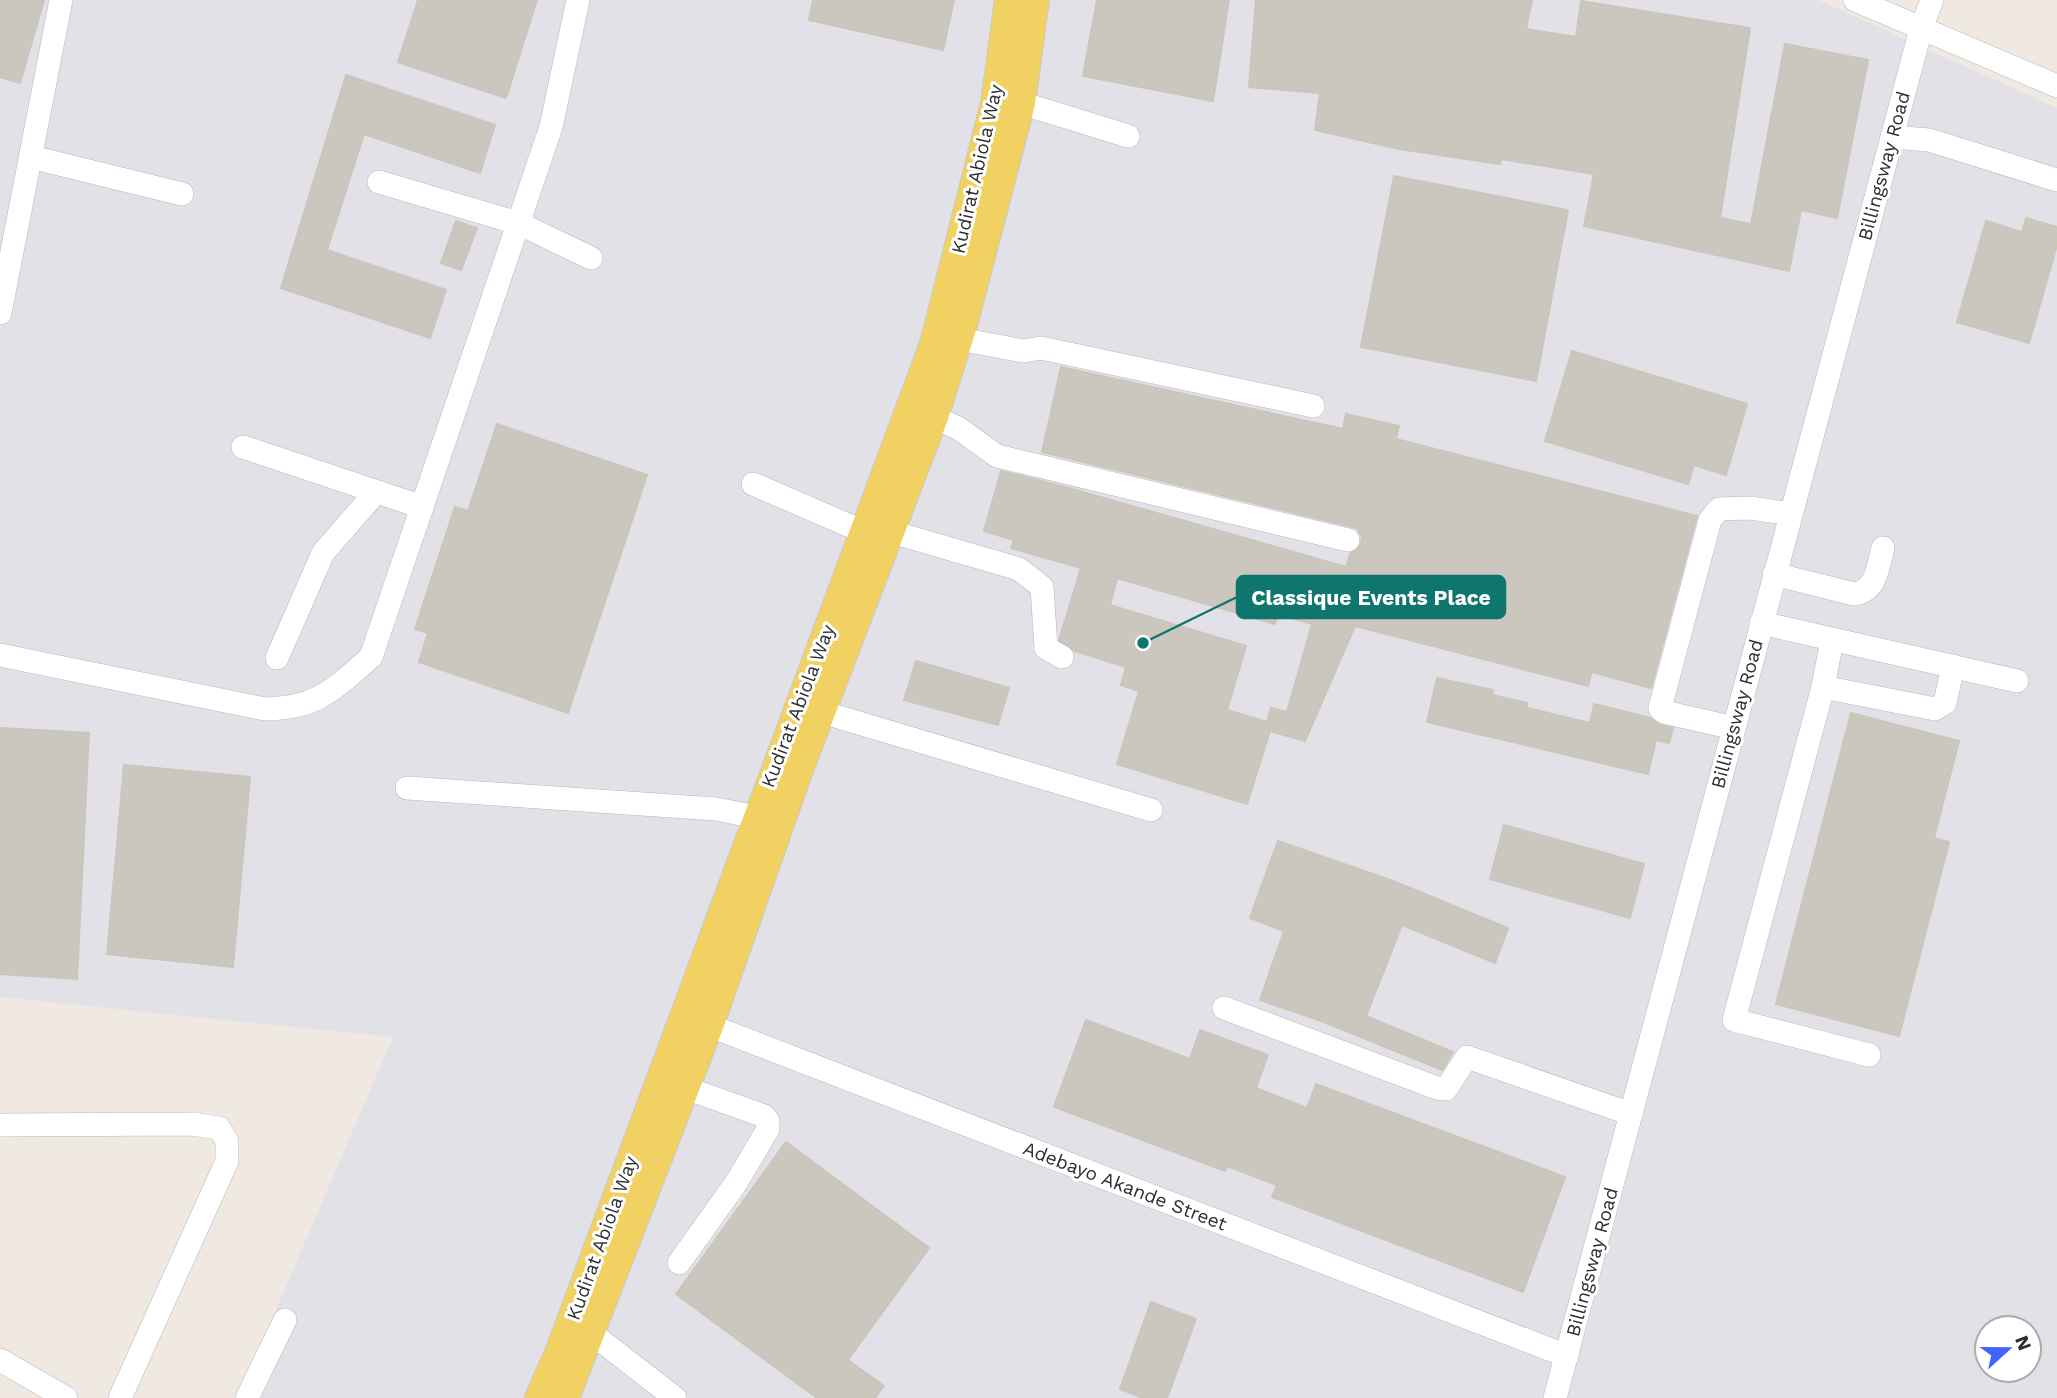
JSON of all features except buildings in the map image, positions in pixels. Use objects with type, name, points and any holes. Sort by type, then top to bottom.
[{"type":"main road","name":"Kudirat Abiola Way","points":[[565,1398],[683,1087],[696,1020],[756,817],[934,344],[995,103],[1009,0]]},
{"type":"main road","name":"Kudirat Abiola Way","points":[[539,1398],[822,712],[934,418],[959,339],[1021,103],[1035,0]]},
{"type":"street","points":[[0,313],[61,0]]},
{"type":"street","points":[[0,655],[265,709],[293,708],[325,697],[371,657],[551,127],[578,0]]},
{"type":"street","points":[[1855,0],[2057,86]]},
{"type":"street","name":"Billingsway Road","points":[[1555,1398],[1774,574],[1921,29],[1932,0]]},
{"type":"street","points":[[1021,103],[1128,136]]},
{"type":"street","points":[[1892,137],[1929,140],[2057,180]]},
{"type":"street","points":[[31,157],[182,194]]},
{"type":"street","points":[[379,182],[518,223],[591,258]]},
{"type":"street","points":[[959,339],[1023,351],[1041,348],[1313,406]]},
{"type":"street","points":[[934,418],[958,428],[998,457],[1348,540]]},
{"type":"street","points":[[243,447],[422,507]]},
{"type":"street","points":[[753,484],[864,532]]},
{"type":"street","points":[[276,658],[323,553],[376,492]]},
{"type":"street","points":[[1734,728],[1664,712],[1660,708],[1673,651],[1710,520],[1719,509],[1750,508],[1791,514]]},
{"type":"street","points":[[892,532],[1019,569],[1042,587],[1045,648],[1062,657]]},
{"type":"street","points":[[1774,574],[1854,594],[1864,592],[1873,584],[1883,548]]},
{"type":"street","points":[[1761,623],[2017,681]]},
{"type":"street","points":[[1832,640],[1823,687],[1734,1020],[1869,1055]]},
{"type":"street","points":[[1823,687],[1935,709],[1945,703],[1953,666]]},
{"type":"street","points":[[822,712],[1151,810]]},
{"type":"street","points":[[407,788],[716,808],[756,817]]},
{"type":"street","points":[[1224,1008],[1437,1088],[1446,1089],[1467,1057],[1630,1114]]},
{"type":"street","name":"Adebayo Akande Street","points":[[696,1020],[1567,1356]]},
{"type":"street","points":[[679,1263],[736,1183],[768,1129],[768,1121],[764,1116],[683,1087]]},
{"type":"street","points":[[0,1125],[192,1124],[219,1128],[227,1141],[228,1161],[120,1398]]},
{"type":"street","points":[[247,1398],[285,1320]]},
{"type":"street","points":[[590,1332],[675,1398]]},
{"type":"street","points":[[0,1360],[66,1398]]},
{"type":"shaded area","points":[[0,0],[1818,0],[2057,108],[2057,1398],[238,1398],[393,1037],[0,997]]},
{"type":"place","name":"Classique Events Place","points":[[1143,643]]}]
